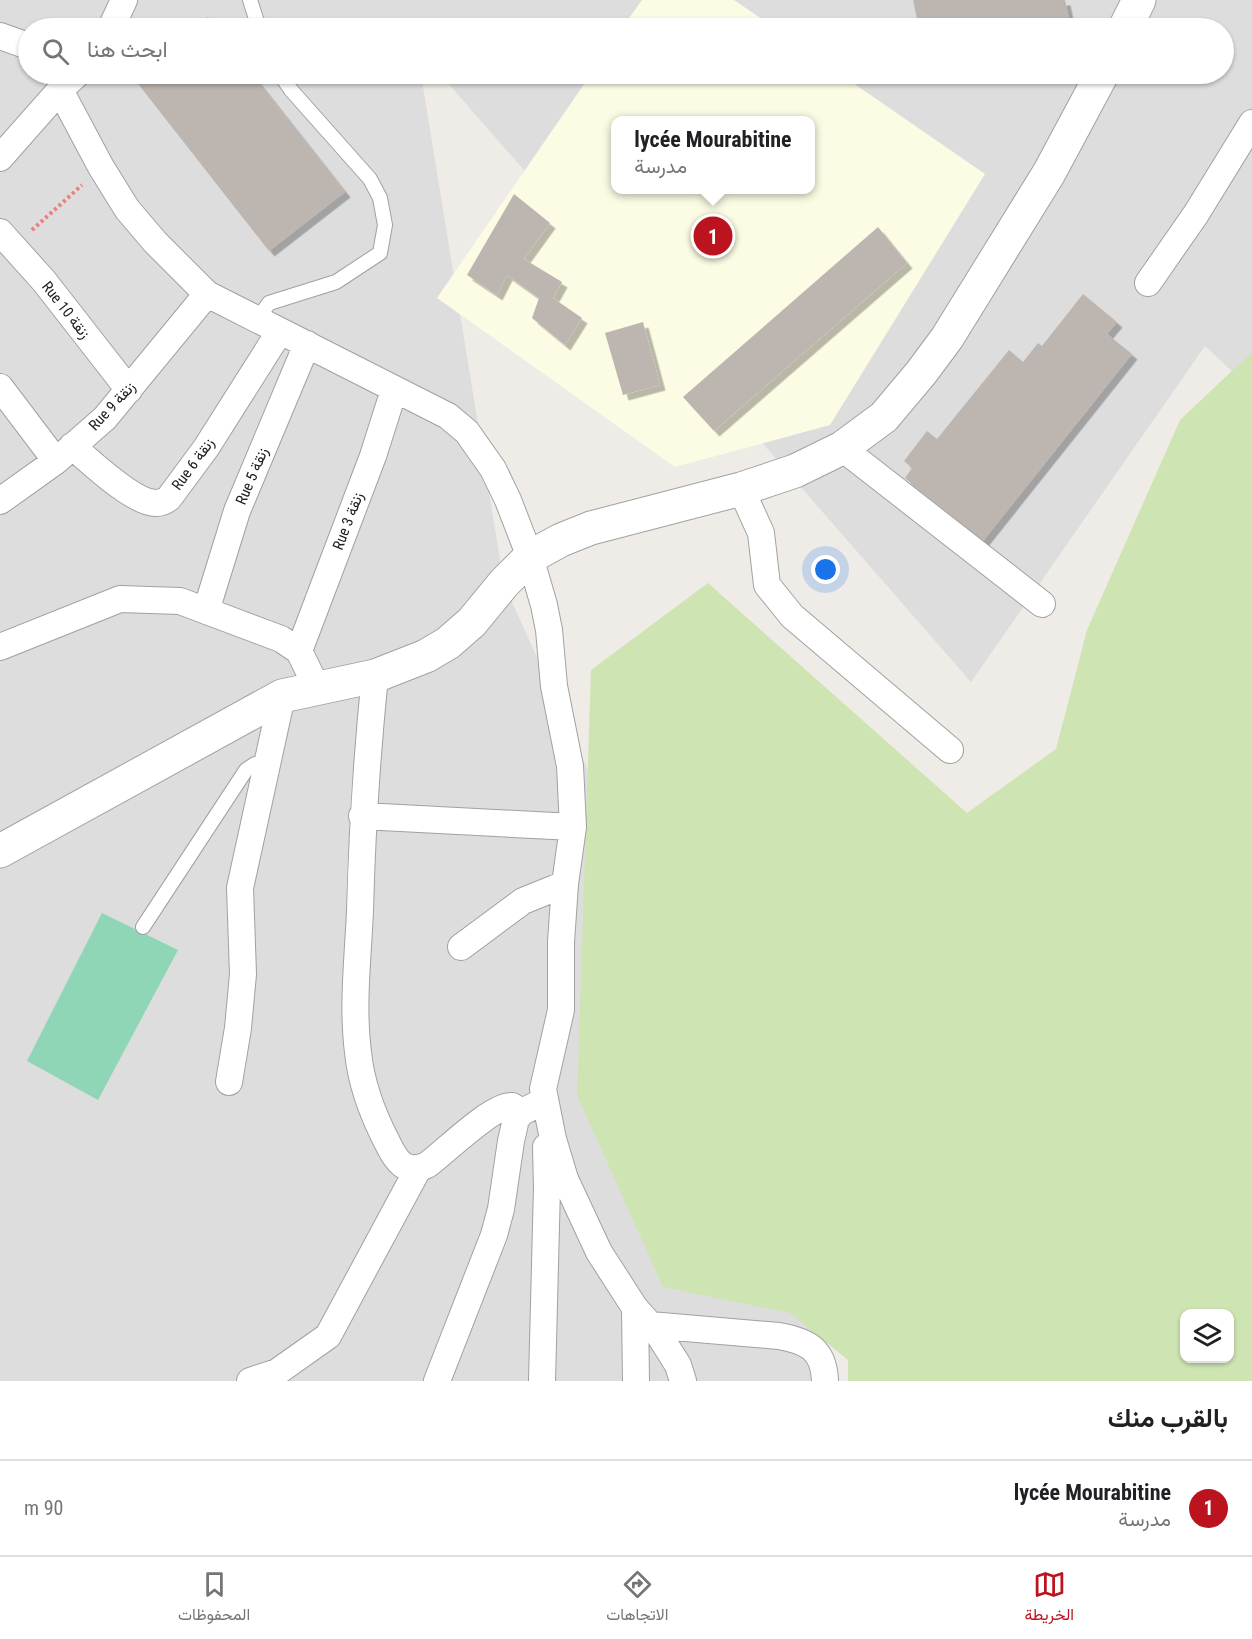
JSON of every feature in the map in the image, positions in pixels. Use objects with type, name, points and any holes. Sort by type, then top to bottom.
[{"type":"street","points":[[116,18],[124,0]]},
{"type":"street","points":[[1130,18],[1139,0]]},
{"type":"street","points":[[0,36],[18,42]]},
{"type":"street","points":[[0,158],[66,84]]},
{"type":"street","points":[[69,84],[101,167],[128,209],[148,234],[207,294],[448,416],[467,432],[493,469],[508,500],[530,557],[549,630],[554,686],[570,766],[573,827],[565,884],[561,942],[561,1010],[536,1101],[547,1187],[542,1381]]},
{"type":"street","points":[[0,851],[282,696],[375,676],[426,656],[448,643],[472,622],[530,557],[561,540],[591,528],[741,489],[795,471],[842,448],[884,417],[947,338],[1049,173],[1097,84]]},
{"type":"street","points":[[1148,283],[1196,214],[1252,123]]},
{"type":"street","name":"Rue 10 زنقة","points":[[6,239],[44,281],[129,390]]},
{"type":"street","name":"Rue 9 زنقة","points":[[3,494],[64,454],[105,418],[207,294]]},
{"type":"street","name":"Rue 6 زنقة","points":[[64,454],[128,491],[153,503],[163,502],[169,498],[206,448],[280,332]]},
{"type":"street","name":"Rue 5 زنقة","points":[[206,611],[237,511],[307,344]]},
{"type":"street","points":[[0,387],[64,454]]},
{"type":"street","name":"Rue 3 زنقة","points":[[299,651],[373,456],[394,390]]},
{"type":"street","points":[[842,448],[1042,604]]},
{"type":"street","points":[[741,489],[761,533],[767,585],[792,616],[950,750]]},
{"type":"street","points":[[0,647],[120,599],[180,601],[281,639],[299,651],[317,688]]},
{"type":"street","points":[[375,676],[362,816],[357,998],[358,1051],[363,1082],[384,1138],[399,1162],[407,1168],[418,1169],[428,1165],[499,1108],[536,1101]]},
{"type":"street","points":[[229,1082],[238,1029],[243,974],[240,888],[282,696]]},
{"type":"street","points":[[362,816],[573,827]]},
{"type":"street","points":[[460,947],[523,901],[565,884]]},
{"type":"street","points":[[536,1101],[553,1139],[565,1179],[598,1252],[678,1365],[683,1381]]},
{"type":"street","points":[[438,1381],[494,1235],[501,1209],[514,1127],[536,1101]]},
{"type":"street","points":[[250,1381],[277,1372],[328,1336],[418,1169]]},
{"type":"street","points":[[636,1381],[643,1317]]},
{"type":"street","points":[[643,1317],[798,1339],[811,1347],[820,1357],[825,1368],[825,1381]]},
{"type":"lane","points":[[250,0],[256,18]]},
{"type":"lane","points":[[257,320],[269,303],[336,282],[380,253],[385,225],[380,198],[370,179],[287,84]]},
{"type":"lane","points":[[143,927],[246,770],[255,764],[267,765]]},
{"type":"path","points":[[6,239],[101,167]]},
{"type":"shaded area","points":[[0,0],[1252,0],[1252,390],[1205,346],[971,682],[449,84],[1234,84],[1234,18],[18,18],[18,84],[423,84],[504,584],[758,1148],[838,1381],[0,1381]]},
{"type":"shaded area","points":[[642,0],[734,0],[760,18],[629,18]]},
{"type":"shaded area","points":[[584,84],[854,84],[985,174],[830,425],[675,467],[437,298]]},
{"type":"green space","points":[[1252,352],[1252,1381],[848,1381],[848,1360],[790,1313],[663,1287],[577,1095],[591,670],[708,583],[967,813],[1056,749],[1087,630],[1180,420]]},
{"type":"green space","points":[[102,913],[178,950],[98,1100],[27,1061]]},
{"type":"building","points":[[913,0],[1065,0],[1069,18],[917,18]]},
{"type":"building","points":[[138,84],[260,84],[345,192],[269,251]]},
{"type":"building","points":[[514,194],[550,223],[524,259],[562,282],[553,298],[582,318],[565,345],[532,318],[539,298],[507,275],[497,295],[467,275]]},
{"type":"building","points":[[878,227],[907,263],[714,431],[683,397]]},
{"type":"building","points":[[1083,294],[1117,322],[1107,334],[1132,354],[983,541],[905,478],[912,468],[904,461],[927,431],[937,439],[1009,350],[1023,362],[1038,343],[1042,346]]},
{"type":"building","points":[[643,322],[660,385],[623,395],[605,333]]},
{"type":"place","name":"lycée Mourabitine","points":[[713,236]]}]
